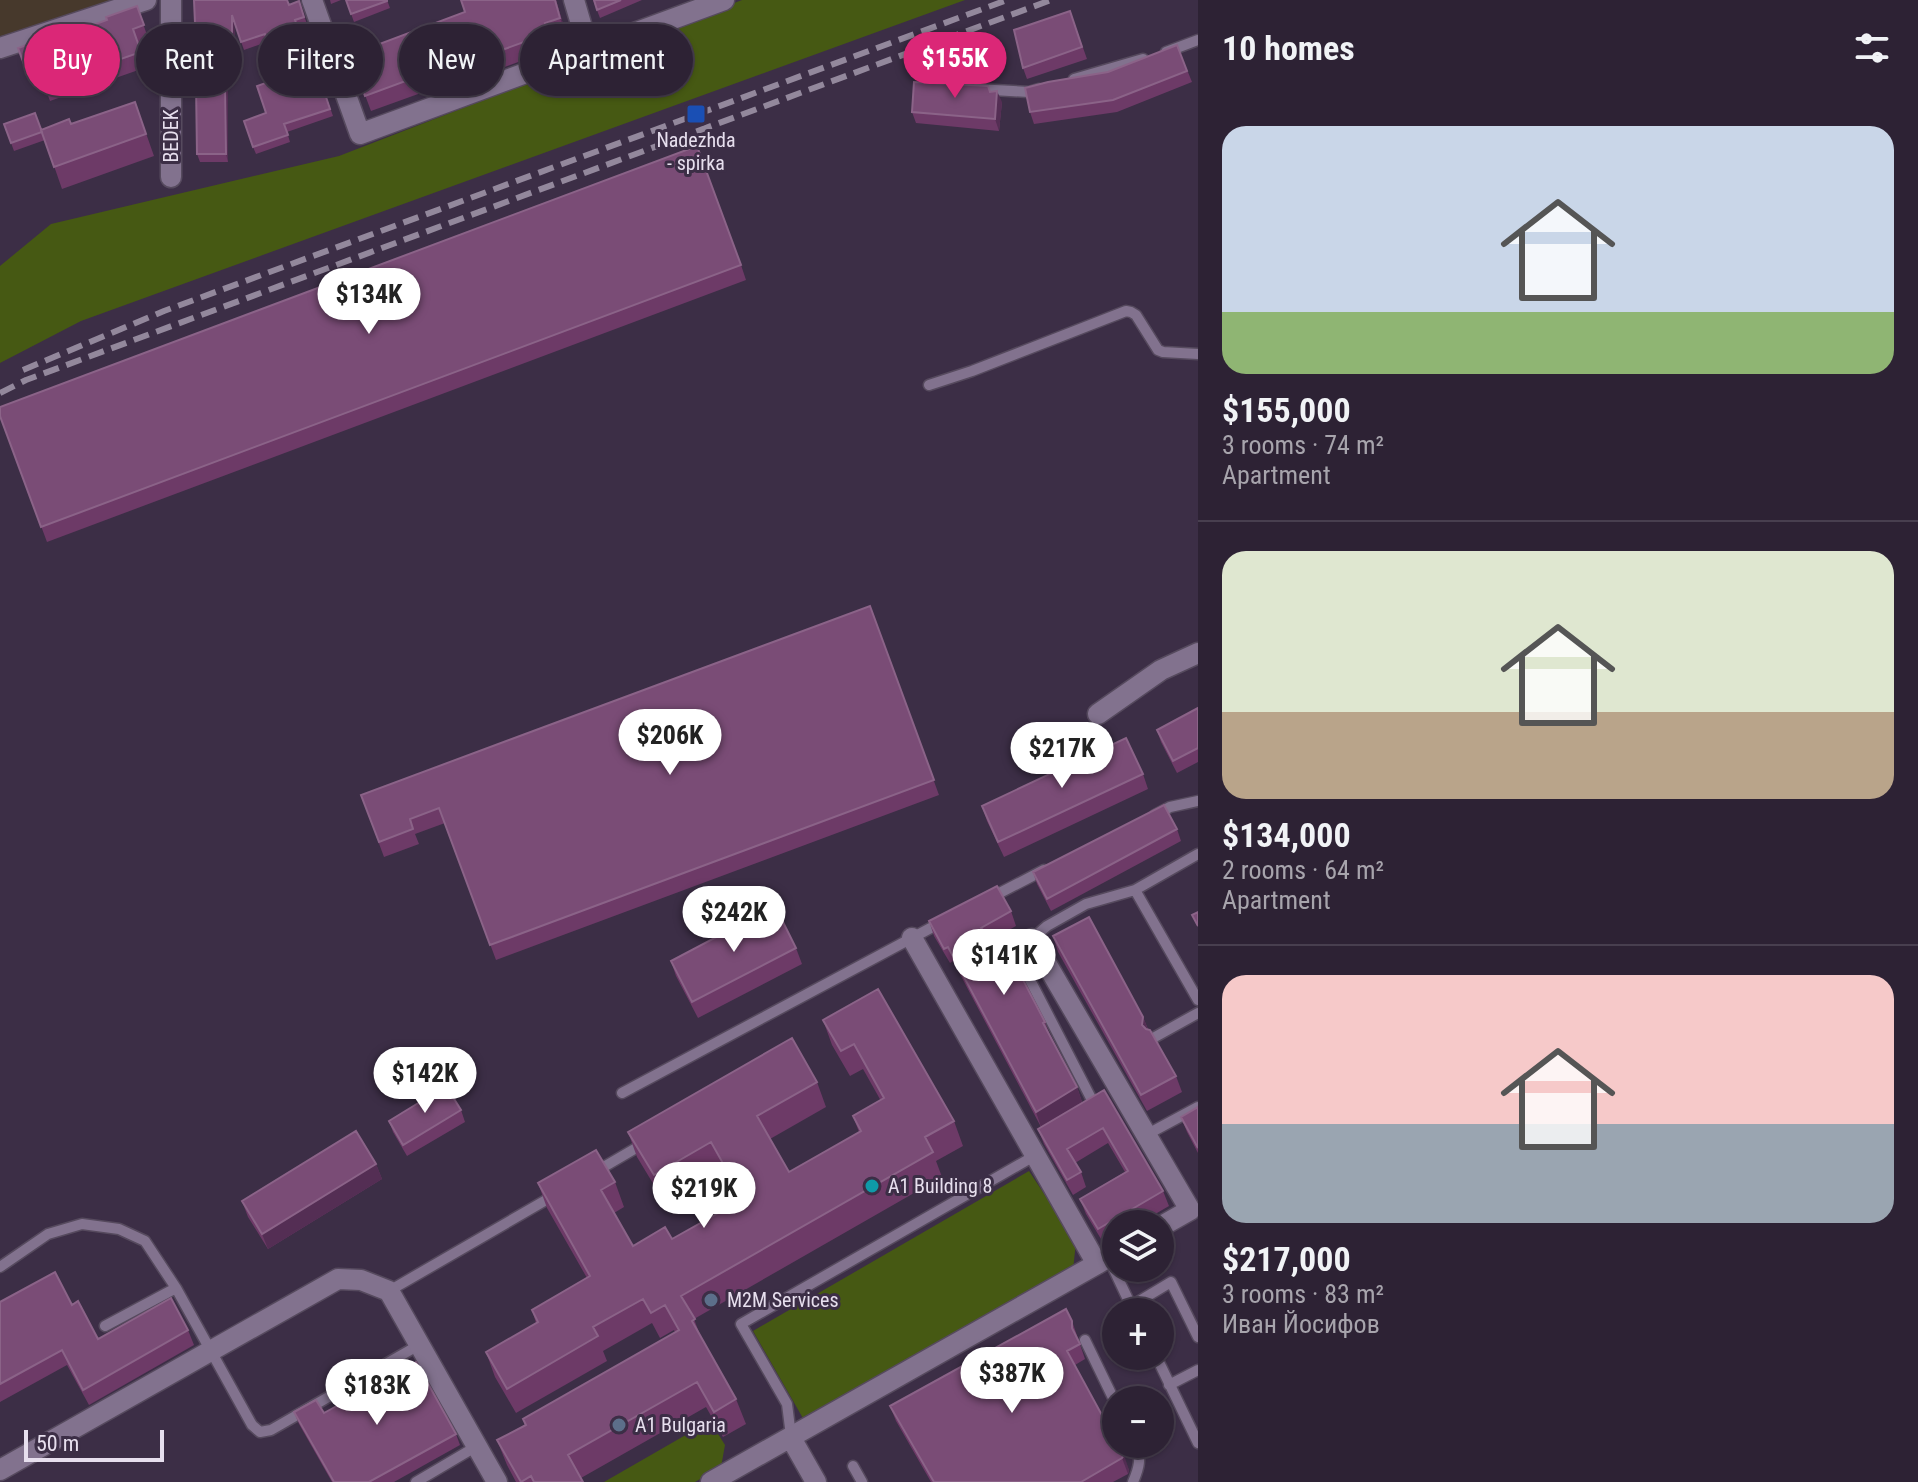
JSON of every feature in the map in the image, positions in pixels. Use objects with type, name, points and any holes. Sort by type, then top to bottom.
[{"type":"street","points":[[0,48],[146,0]]},
{"type":"street","name":"BEDEK","points":[[171,0],[171,177]]},
{"type":"street","points":[[312,0],[360,134],[520,76]]},
{"type":"street","points":[[574,0],[581,24]]},
{"type":"street","points":[[660,24],[724,0]]},
{"type":"street","points":[[1098,714],[1161,670],[1198,653]]},
{"type":"street","points":[[912,938],[1102,1250]]},
{"type":"street","points":[[1021,941],[1146,1135],[1190,1210],[1174,1219]]},
{"type":"street","points":[[711,1482],[1102,1261]]},
{"type":"street","points":[[0,1470],[338,1279],[361,1280],[389,1291],[497,1482]]},
{"type":"street","points":[[791,1438],[816,1482]]},
{"type":"lane","points":[[1058,83],[1198,40]]},
{"type":"lane","points":[[970,88],[1029,92],[1044,88]]},
{"type":"lane","points":[[929,385],[1126,311],[1136,315],[1158,350],[1198,354]]},
{"type":"lane","points":[[1142,821],[1170,807],[1198,801]]},
{"type":"lane","points":[[1081,1112],[1094,1104],[1021,941],[1086,904],[1135,890],[1198,854]]},
{"type":"lane","points":[[979,903],[1060,862]]},
{"type":"lane","points":[[1135,890],[1198,1000]]},
{"type":"lane","points":[[622,1093],[952,917]]},
{"type":"lane","points":[[1155,1037],[1198,1013]]},
{"type":"lane","points":[[1146,1135],[1198,1107]]},
{"type":"lane","points":[[578,1181],[646,1142]]},
{"type":"lane","points":[[791,1438],[787,1404],[741,1324],[1036,1145]]},
{"type":"lane","points":[[389,1291],[565,1189]]},
{"type":"lane","points":[[0,1267],[48,1234],[82,1224],[119,1229],[145,1241],[176,1288],[255,1430],[266,1432],[419,1345]]},
{"type":"lane","points":[[1148,1298],[1171,1282],[1198,1337]]},
{"type":"lane","points":[[105,1326],[176,1288]]},
{"type":"lane","points":[[1085,1340],[1107,1386]]},
{"type":"lane","points":[[1162,1370],[1198,1443]]},
{"type":"lane","points":[[1169,1385],[1198,1370]]},
{"type":"lane","points":[[424,1480],[477,1446]]},
{"type":"lane","points":[[1133,1482],[1140,1458]]},
{"type":"lane","points":[[853,1466],[862,1482]]},
{"type":"shaded area","points":[[0,0],[146,0],[73,24],[24,24],[24,40],[0,48]]},
{"type":"green space","points":[[742,0],[965,0],[81,321],[0,363],[0,266],[51,224],[339,156],[494,96],[504,96],[504,92],[520,86],[520,96],[693,96],[693,24],[680,24]]},
{"type":"green space","points":[[1029,1171],[1076,1242],[1073,1270],[804,1420],[753,1331]]},
{"type":"green space","points":[[710,1421],[725,1445],[721,1467],[695,1482],[604,1482]]},
{"type":"building","points":[[194,0],[287,0],[289,5],[299,1],[304,17],[295,20],[296,24],[258,24],[258,36],[242,42],[242,24],[235,24],[232,15],[232,24],[195,24]]},
{"type":"building","points":[[346,0],[387,0],[387,1],[351,14]]},
{"type":"building","points":[[461,0],[555,0],[560,18],[545,24],[520,24],[520,43],[504,49],[504,24],[433,24],[465,12]]},
{"type":"building","points":[[594,0],[621,0],[597,10]]},
{"type":"building","points":[[137,6],[144,24],[136,24],[133,29],[136,54],[120,59],[120,24],[96,24],[107,20],[106,17]]},
{"type":"building","points":[[1070,11],[1082,47],[1023,68],[1014,30]]},
{"type":"building","points":[[399,37],[399,83],[383,89],[383,43]]},
{"type":"building","points":[[1177,45],[1187,71],[1113,100],[1030,112],[1025,88],[1108,72]]},
{"type":"building","points":[[24,46],[24,64],[18,48]]},
{"type":"building","points":[[914,82],[988,86],[990,92],[997,91],[995,119],[912,112]]},
{"type":"building","points":[[196,96],[225,96],[226,154],[197,154]]},
{"type":"building","points":[[260,96],[326,96],[330,109],[284,124],[288,135],[253,147],[244,121],[266,113]]},
{"type":"building","points":[[135,102],[146,134],[54,167],[41,130],[69,119],[71,124]]},
{"type":"building","points":[[35,113],[42,132],[11,143],[4,124]]},
{"type":"building","points":[[697,146],[741,265],[41,527],[0,416],[0,407]]},
{"type":"building","points":[[870,606],[934,780],[490,945],[439,808],[410,819],[413,829],[379,842],[361,795]]},
{"type":"building","points":[[1198,708],[1198,748],[1173,761],[1157,730]]},
{"type":"building","points":[[1126,738],[1143,774],[998,842],[982,806]]},
{"type":"building","points":[[1164,805],[1177,829],[1047,899],[1033,872]]},
{"type":"building","points":[[997,886],[1011,911],[981,928],[1003,953],[1008,951],[1077,1087],[1036,1112],[948,947],[944,949],[929,921]]},
{"type":"building","points":[[775,906],[796,948],[692,1002],[671,961]]},
{"type":"building","points":[[1198,912],[1198,926],[1192,915]]},
{"type":"building","points":[[1089,917],[1143,1017],[1142,1025],[1150,1030],[1176,1076],[1141,1095],[1053,936]]},
{"type":"building","points":[[878,989],[954,1121],[925,1137],[933,1152],[681,1296],[736,1399],[714,1412],[697,1382],[568,1455],[583,1482],[534,1482],[531,1476],[521,1482],[497,1440],[526,1425],[523,1419],[679,1330],[665,1305],[651,1313],[643,1299],[593,1327],[598,1336],[507,1389],[486,1352],[538,1322],[532,1310],[590,1276],[538,1183],[596,1150],[615,1182],[601,1190],[633,1246],[665,1227],[672,1239],[743,1199],[711,1142],[654,1175],[628,1132],[792,1038],[817,1082],[757,1116],[789,1172],[861,1131],[853,1116],[884,1098],[854,1044],[841,1051],[823,1020]]},
{"type":"building","points":[[446,1086],[461,1110],[403,1145],[389,1121]]},
{"type":"building","points":[[1104,1090],[1163,1191],[1130,1210],[1102,1210],[1102,1227],[1098,1229],[1080,1199],[1128,1171],[1103,1128],[1067,1149],[1081,1172],[1067,1180],[1038,1129]]},
{"type":"building","points":[[1198,1107],[1198,1148],[1181,1117]]},
{"type":"building","points":[[356,1131],[376,1164],[262,1234],[242,1201]]},
{"type":"building","points":[[55,1272],[72,1305],[78,1301],[98,1339],[171,1298],[188,1330],[83,1390],[62,1350],[0,1384],[0,1302]]},
{"type":"building","points":[[1066,1309],[1080,1344],[1067,1351],[1102,1415],[1102,1458],[1122,1458],[1081,1482],[934,1482],[890,1406]]},
{"type":"building","points":[[416,1362],[456,1434],[369,1482],[334,1482],[294,1412],[316,1400],[324,1413]]},
{"type":"railway","points":[[23,370],[164,311],[1007,0]]},
{"type":"railway","points":[[0,393],[26,380],[1051,0]]},
{"type":"place","name":"Nadezhda - spirka","points":[[696,114]]},
{"type":"place","name":"A1 Building 8","points":[[872,1186]]},
{"type":"place","name":"M2M Services","points":[[711,1300]]},
{"type":"place","name":"A1 Bulgaria","points":[[619,1425]]}]
